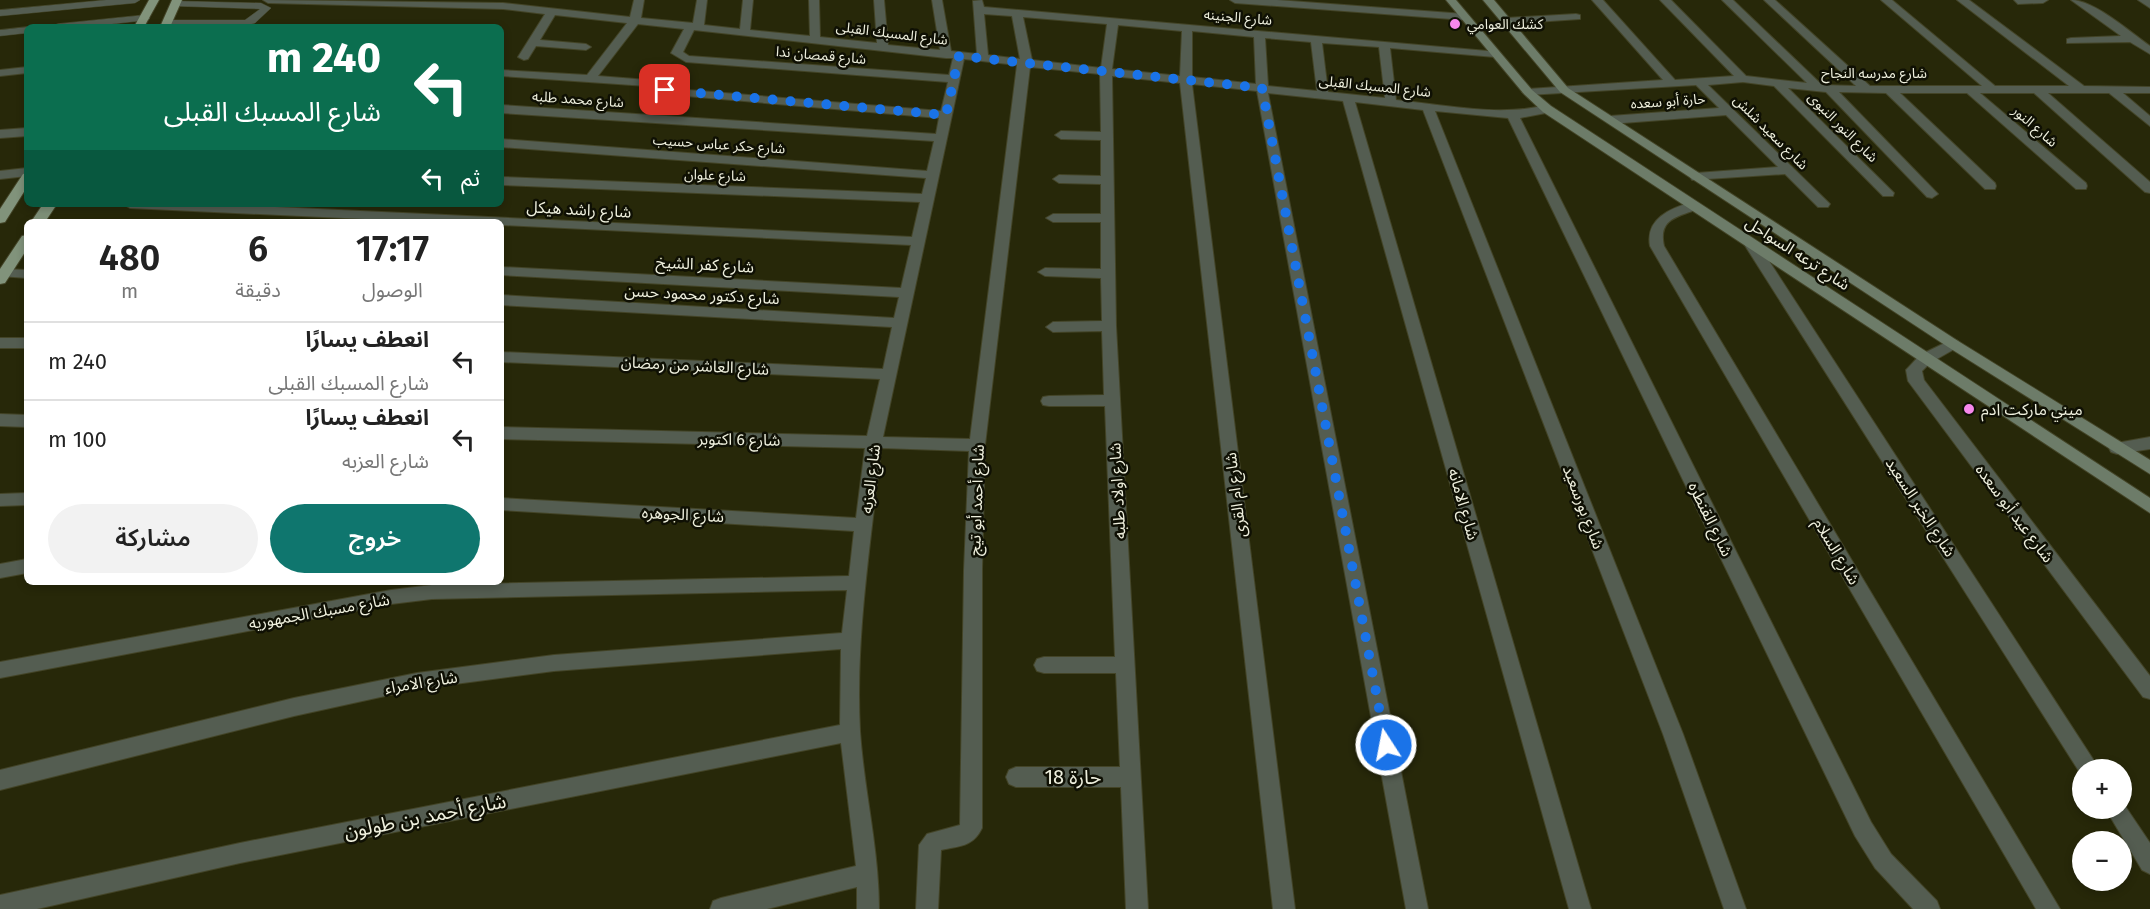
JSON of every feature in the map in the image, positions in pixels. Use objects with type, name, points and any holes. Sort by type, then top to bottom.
[{"type":"main road","points":[[142,23],[154,0]]},
{"type":"main road","name":"شارع ترعه السواحل","points":[[1451,0],[1528,92],[1547,109],[2150,507]]},
{"type":"main road","name":"شارع ترعه السواحل","points":[[1488,0],[1564,90],[1953,344],[2150,468]]},
{"type":"main road","points":[[166,24],[177,2]]},
{"type":"main road","points":[[0,219],[24,182]]},
{"type":"main road","points":[[2,277],[24,244]]},
{"type":"street","name":"شارع المسبك القبلى","points":[[268,0],[503,3],[555,11],[608,13],[635,20],[1025,64],[1428,107],[1513,115],[1547,109]]},
{"type":"street","points":[[524,57],[561,0]]},
{"type":"street","points":[[590,79],[635,20],[639,0]]},
{"type":"street","points":[[695,26],[702,0]]},
{"type":"street","points":[[745,31],[748,0]]},
{"type":"street","points":[[814,0],[815,39]]},
{"type":"street","points":[[879,0],[883,47]]},
{"type":"street","points":[[937,0],[953,55]]},
{"type":"street","points":[[1235,0],[1465,17]]},
{"type":"street","points":[[1597,0],[1672,83]]},
{"type":"street","points":[[1665,0],[1743,79]]},
{"type":"street","points":[[1727,0],[1825,89],[1932,194]]},
{"type":"street","points":[[1769,0],[1868,90]]},
{"type":"street","points":[[1886,0],[1991,88]]},
{"type":"street","points":[[1962,0],[2080,89]]},
{"type":"street","points":[[2018,1],[2043,0]]},
{"type":"street","points":[[2076,0],[2150,51]]},
{"type":"street","points":[[2143,0],[2150,5]]},
{"type":"street","points":[[978,5],[983,59]]},
{"type":"street","name":"شارع الجنينه","points":[[978,5],[1017,14],[1495,54]]},
{"type":"street","name":"شارع أحمد أبو تيج","points":[[927,909],[930,845],[934,841],[963,836],[969,833],[971,828],[973,570],[977,445],[1025,64],[1017,14]]},
{"type":"street","points":[[1506,21],[1576,17]]},
{"type":"street","name":"شارع اولاد طلبه","points":[[1113,22],[1106,73],[1109,326],[1137,909]]},
{"type":"street","name":"شارع قمصان ندا","points":[[695,26],[677,53],[686,59],[954,79]]},
{"type":"street","name":"شارع ام القرى","points":[[1187,28],[1186,82],[1284,909]]},
{"type":"street","points":[[1259,34],[1262,88],[1418,909]]},
{"type":"street","points":[[1316,39],[1323,95]]},
{"type":"street","points":[[2071,42],[2133,39]]},
{"type":"street","points":[[532,42],[586,47]]},
{"type":"street","points":[[1384,45],[1391,103]]},
{"type":"street","name":"شارع العزبه","points":[[868,909],[868,874],[850,732],[851,640],[874,442],[954,79],[953,55]]},
{"type":"street","points":[[0,73],[24,70]]},
{"type":"street","points":[[504,73],[648,83],[674,92],[946,115]]},
{"type":"street","name":"شارع مدرسه النجاح","points":[[1528,92],[1743,79],[1825,89],[2150,90]]},
{"type":"street","name":"شارع سعيد شلش","points":[[1698,81],[1823,204]]},
{"type":"street","name":"شارع النور النبوى","points":[[1776,82],[1888,193]]},
{"type":"street","name":"شارع النور","points":[[1969,88],[2081,186]]},
{"type":"street","points":[[1888,89],[1990,186]]},
{"type":"street","points":[[2036,89],[2150,189]]},
{"type":"street","points":[[2111,90],[2150,122]]},
{"type":"street","name":"شارع الامانه","points":[[1348,98],[1580,909]]},
{"type":"street","name":"شارع بورسعيد","points":[[1428,107],[1673,734],[1735,909]]},
{"type":"street","name":"شارع محمد طلبه","points":[[504,109],[941,138]]},
{"type":"street","name":"حارة أبو سعده","points":[[1610,120],[1728,111]]},
{"type":"street","name":"شارع القنطره","points":[[1513,115],[1863,829],[1883,861],[1929,909]]},
{"type":"street","points":[[0,134],[24,132]]},
{"type":"street","points":[[1061,135],[1107,136]]},
{"type":"street","name":"شارع حكر عباس حسيب","points":[[504,142],[934,175]]},
{"type":"street","points":[[1696,177],[1788,170]]},
{"type":"street","points":[[0,174],[24,172]]},
{"type":"street","points":[[1059,179],[1107,180]]},
{"type":"street","name":"شارع علوان","points":[[504,181],[928,198]]},
{"type":"street","name":"شارع السلام","points":[[1693,206],[1665,219],[1656,226],[1654,237],[1657,246],[2049,909]]},
{"type":"street","name":"شارع راشد هيكل","points":[[192,207],[441,219]]},
{"type":"street","points":[[1053,218],[1108,218]]},
{"type":"street","name":"شارع راشد هيكل","points":[[504,222],[918,242]]},
{"type":"street","name":"شارع الخبر السعيد","points":[[1751,244],[2083,759]]},
{"type":"street","name":"شارع كفر الشيخ","points":[[504,271],[907,293]]},
{"type":"street","points":[[1045,272],[1108,274]]},
{"type":"street","points":[[2,277],[24,274]]},
{"type":"street","name":"شارع دكتور محمود حسن","points":[[504,300],[900,323]]},
{"type":"street","points":[[1053,327],[1109,326]]},
{"type":"street","points":[[0,343],[24,343]]},
{"type":"street","points":[[1925,359],[1953,344]]},
{"type":"street","name":"شارع العاشر من رمضان","points":[[504,357],[889,374]]},
{"type":"street","name":"شارع عيد أبو سعده","points":[[1925,359],[1914,370],[1916,381],[1922,392],[2150,691]]},
{"type":"street","points":[[1049,401],[1112,400]]},
{"type":"street","points":[[0,420],[24,421]]},
{"type":"street","name":"شارع 6 اكتوبر","points":[[504,433],[977,445]]},
{"type":"street","points":[[2117,448],[2150,443]]},
{"type":"street","points":[[0,500],[24,499]]},
{"type":"street","name":"شارع الجوهره","points":[[504,504],[864,525]]},
{"type":"street","points":[[0,571],[24,567]]},
{"type":"street","name":"شارع مسبك الجمهوريه","points":[[0,670],[391,597],[432,592],[858,583]]},
{"type":"street","name":"شارع الامراء","points":[[0,780],[294,707],[417,681],[554,663],[851,640]]},
{"type":"street","points":[[1044,666],[1125,665]]},
{"type":"street","name":"شارع أحمد بن طولون","points":[[0,906],[252,850],[850,732]]},
{"type":"street","name":"حارة 18","points":[[1016,777],[1130,777]]},
{"type":"street","points":[[2122,819],[2150,863]]},
{"type":"street","points":[[721,909],[868,874]]},
{"type":"lane","points":[[0,13],[135,0]]},
{"type":"lane","points":[[177,2],[266,8],[252,21],[245,24]]},
{"type":"lane","points":[[121,24],[142,23]]},
{"type":"lane","points":[[0,33],[24,30]]},
{"type":"place","name":"كشك العوامي","points":[[1455,24]]},
{"type":"place","name":"ميني ماركت ادم","points":[[1969,409]]},
{"type":"route","points":[[665,90],[946,115],[959,56],[1186,82],[1262,88],[1386,745]]}]
